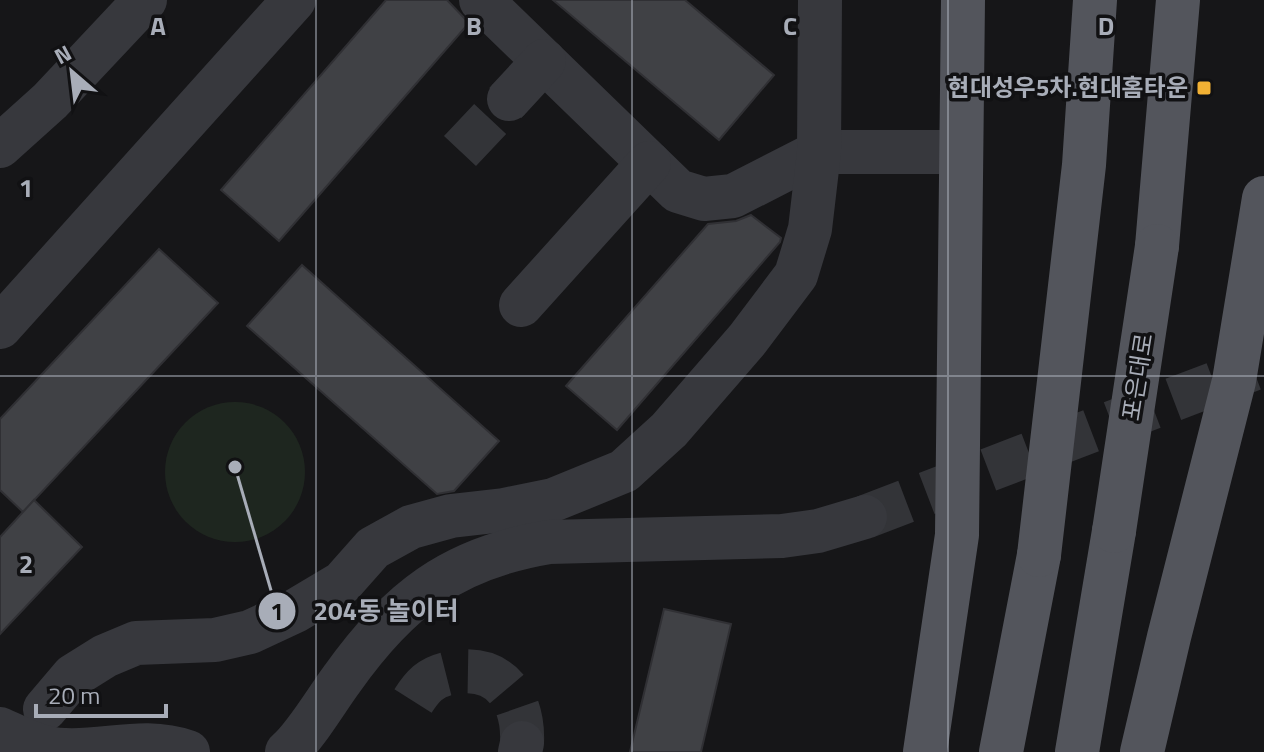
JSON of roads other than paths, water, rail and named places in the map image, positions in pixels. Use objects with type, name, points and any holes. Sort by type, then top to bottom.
[{"type":"main road","points":[[925,752],[957,535],[963,0]]},
{"type":"main road","points":[[1001,752],[1039,555],[1084,165],[1095,0]]},
{"type":"main road","name":"포은대로","points":[[1077,752],[1157,246],[1178,0]]},
{"type":"main road","points":[[1142,752],[1234,381],[1264,198]]},
{"type":"street","points":[[0,146],[50,101],[145,0]]},
{"type":"street","points":[[0,327],[294,0]]},
{"type":"street","points":[[481,0],[678,191],[704,199],[733,196],[819,152],[960,152]]},
{"type":"street","points":[[45,709],[73,676],[105,656],[136,643],[215,640],[250,632],[295,611],[342,583],[373,548],[411,527],[451,516],[553,500],[624,471],[669,430],[747,340],[796,275],[810,229],[819,152],[820,0]]},
{"type":"street","points":[[509,99],[544,61]]},
{"type":"street","points":[[521,305],[649,163]]},
{"type":"street","points":[[287,752],[367,643],[427,587],[466,564],[510,548],[549,542],[782,536],[818,531],[865,517]]},
{"type":"street","points":[[0,729],[26,741],[61,750],[92,750],[127,744],[157,745],[188,752]]},
{"type":"tunnel","points":[[460,151],[509,99]]},
{"type":"tunnel","points":[[865,517],[1253,369]]},
{"type":"tunnel","points":[[413,701],[436,677],[457,672],[487,675],[508,690],[514,701],[522,728],[522,743]]},
{"type":"place","name":"현대성우5차.현대홈타운","points":[[1204,88]]},
{"type":"place","name":"204동 놀이터","points":[[235,467]]}]
